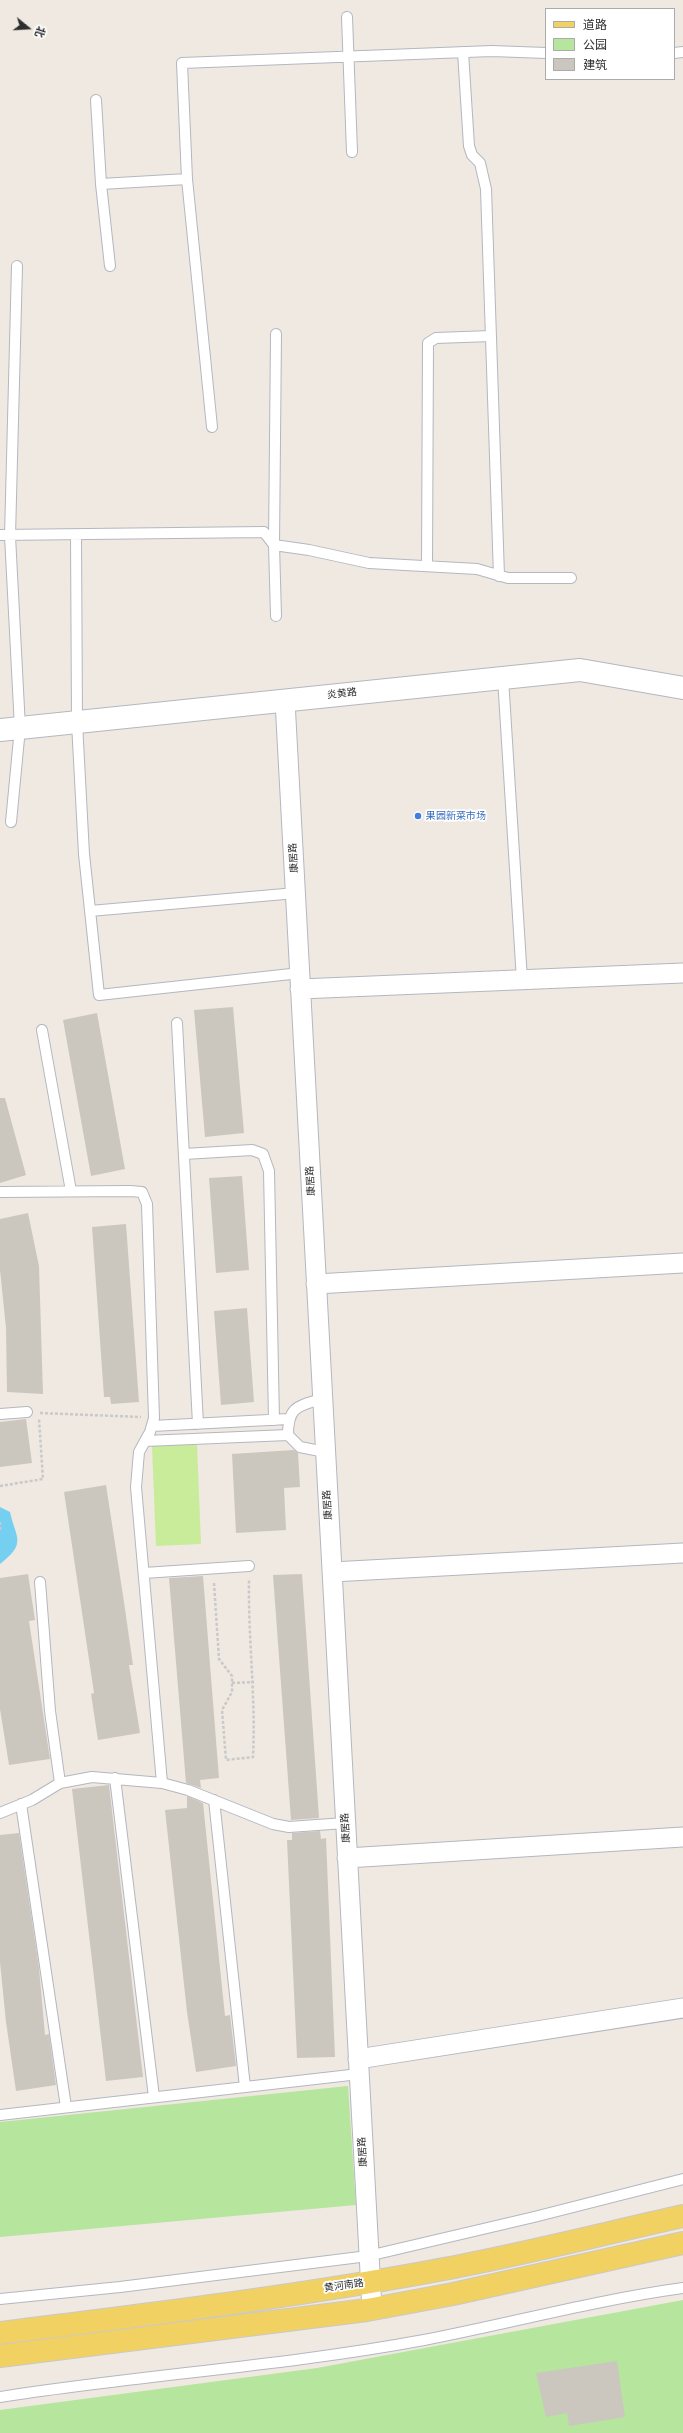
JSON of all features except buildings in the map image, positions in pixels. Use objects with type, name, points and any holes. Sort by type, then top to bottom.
[{"type":"main road","name":"黄河南路","points":[[0,2333],[160,2313],[369,2283],[430,2272],[683,2216]]},
{"type":"main road","points":[[0,2356],[372,2309],[453,2294],[683,2243]]},
{"type":"street","name":"炎黄路","points":[[10,729],[580,670],[683,688]]},
{"type":"street","name":"康居路","points":[[285,701],[369,2283],[372,2309]]},
{"type":"street","points":[[300,981],[522,980],[683,973]]},
{"type":"street","points":[[316,1284],[683,1262]]},
{"type":"street","points":[[332,1572],[683,1553]]},
{"type":"street","points":[[347,1858],[683,1837]]},
{"type":"street","points":[[358,2066],[683,2008]]},
{"type":"lane","points":[[347,17],[352,152]]},
{"type":"lane","points":[[212,427],[187,179],[182,63],[463,52],[518,51],[545,53]]},
{"type":"lane","points":[[463,52],[469,146],[472,155],[480,163],[486,190],[499,576]]},
{"type":"lane","points":[[96,100],[101,184],[110,266]]},
{"type":"lane","points":[[101,184],[187,179]]},
{"type":"lane","points":[[12,822],[5,536],[17,266]]},
{"type":"lane","points":[[276,334],[274,545],[276,616]]},
{"type":"lane","points":[[427,566],[428,343],[436,338],[491,336]]},
{"type":"lane","points":[[5,536],[264,532],[274,545],[309,550],[369,563],[476,570],[508,578],[571,578]]},
{"type":"lane","points":[[76,535],[77,722],[84,854],[99,995],[300,981]]},
{"type":"lane","points":[[503,678],[522,980]]},
{"type":"lane","points":[[90,911],[296,893]]},
{"type":"lane","points":[[177,1023],[198,1424]]},
{"type":"lane","points":[[42,1030],[71,1191]]},
{"type":"lane","points":[[184,1154],[252,1150],[263,1154],[269,1171],[274,1420]]},
{"type":"lane","points":[[0,1192],[142,1192],[147,1204],[153,1422],[139,1452],[136,1488],[162,1783]]},
{"type":"lane","points":[[322,1399],[298,1405],[288,1419],[288,1435],[300,1447],[325,1452]]},
{"type":"lane","points":[[0,1414],[27,1412]]},
{"type":"lane","points":[[153,1422],[198,1424],[288,1419]]},
{"type":"lane","points":[[145,1441],[288,1435]]},
{"type":"lane","points":[[144,1573],[213,1567],[249,1566]]},
{"type":"lane","points":[[40,1582],[50,1711],[60,1783]]},
{"type":"lane","points":[[0,1813],[21,1804],[60,1783],[92,1777],[162,1783],[214,1800],[273,1824],[289,1826],[345,1823]]},
{"type":"lane","points":[[115,1778],[154,2097]]},
{"type":"lane","points":[[214,1800],[245,2087]]},
{"type":"lane","points":[[21,1804],[66,2107]]},
{"type":"lane","points":[[0,2115],[245,2087],[358,2066]]},
{"type":"lane","points":[[0,2300],[120,2287],[368,2256],[534,2217],[683,2179]]},
{"type":"lane","points":[[0,2397],[286,2361],[424,2340],[628,2296],[683,2288]]},
{"type":"path","points":[[27,1412],[153,1422]]},
{"type":"path","points":[[0,1486],[43,1479],[39,1413]]},
{"type":"path","points":[[0,1522],[0,1532]]},
{"type":"path","points":[[213,1567],[219,1659],[232,1676],[232,1692],[222,1710],[226,1760],[253,1757],[254,1682],[248,1631],[249,1566]]},
{"type":"path","points":[[232,1683],[254,1682]]},
{"type":"green space","points":[[197,1444],[201,1544],[156,1546],[152,1446]]},
{"type":"green space","points":[[348,2086],[356,2205],[0,2237],[0,2122]]},
{"type":"green space","points":[[683,2300],[683,2433],[0,2433],[0,2410],[317,2368]]},
{"type":"water","points":[[0,1507],[10,1512],[17,1535],[17,1545],[14,1551],[0,1564]]},
{"type":"place","name":"果园新菜市场","points":[[418,816]]}]
